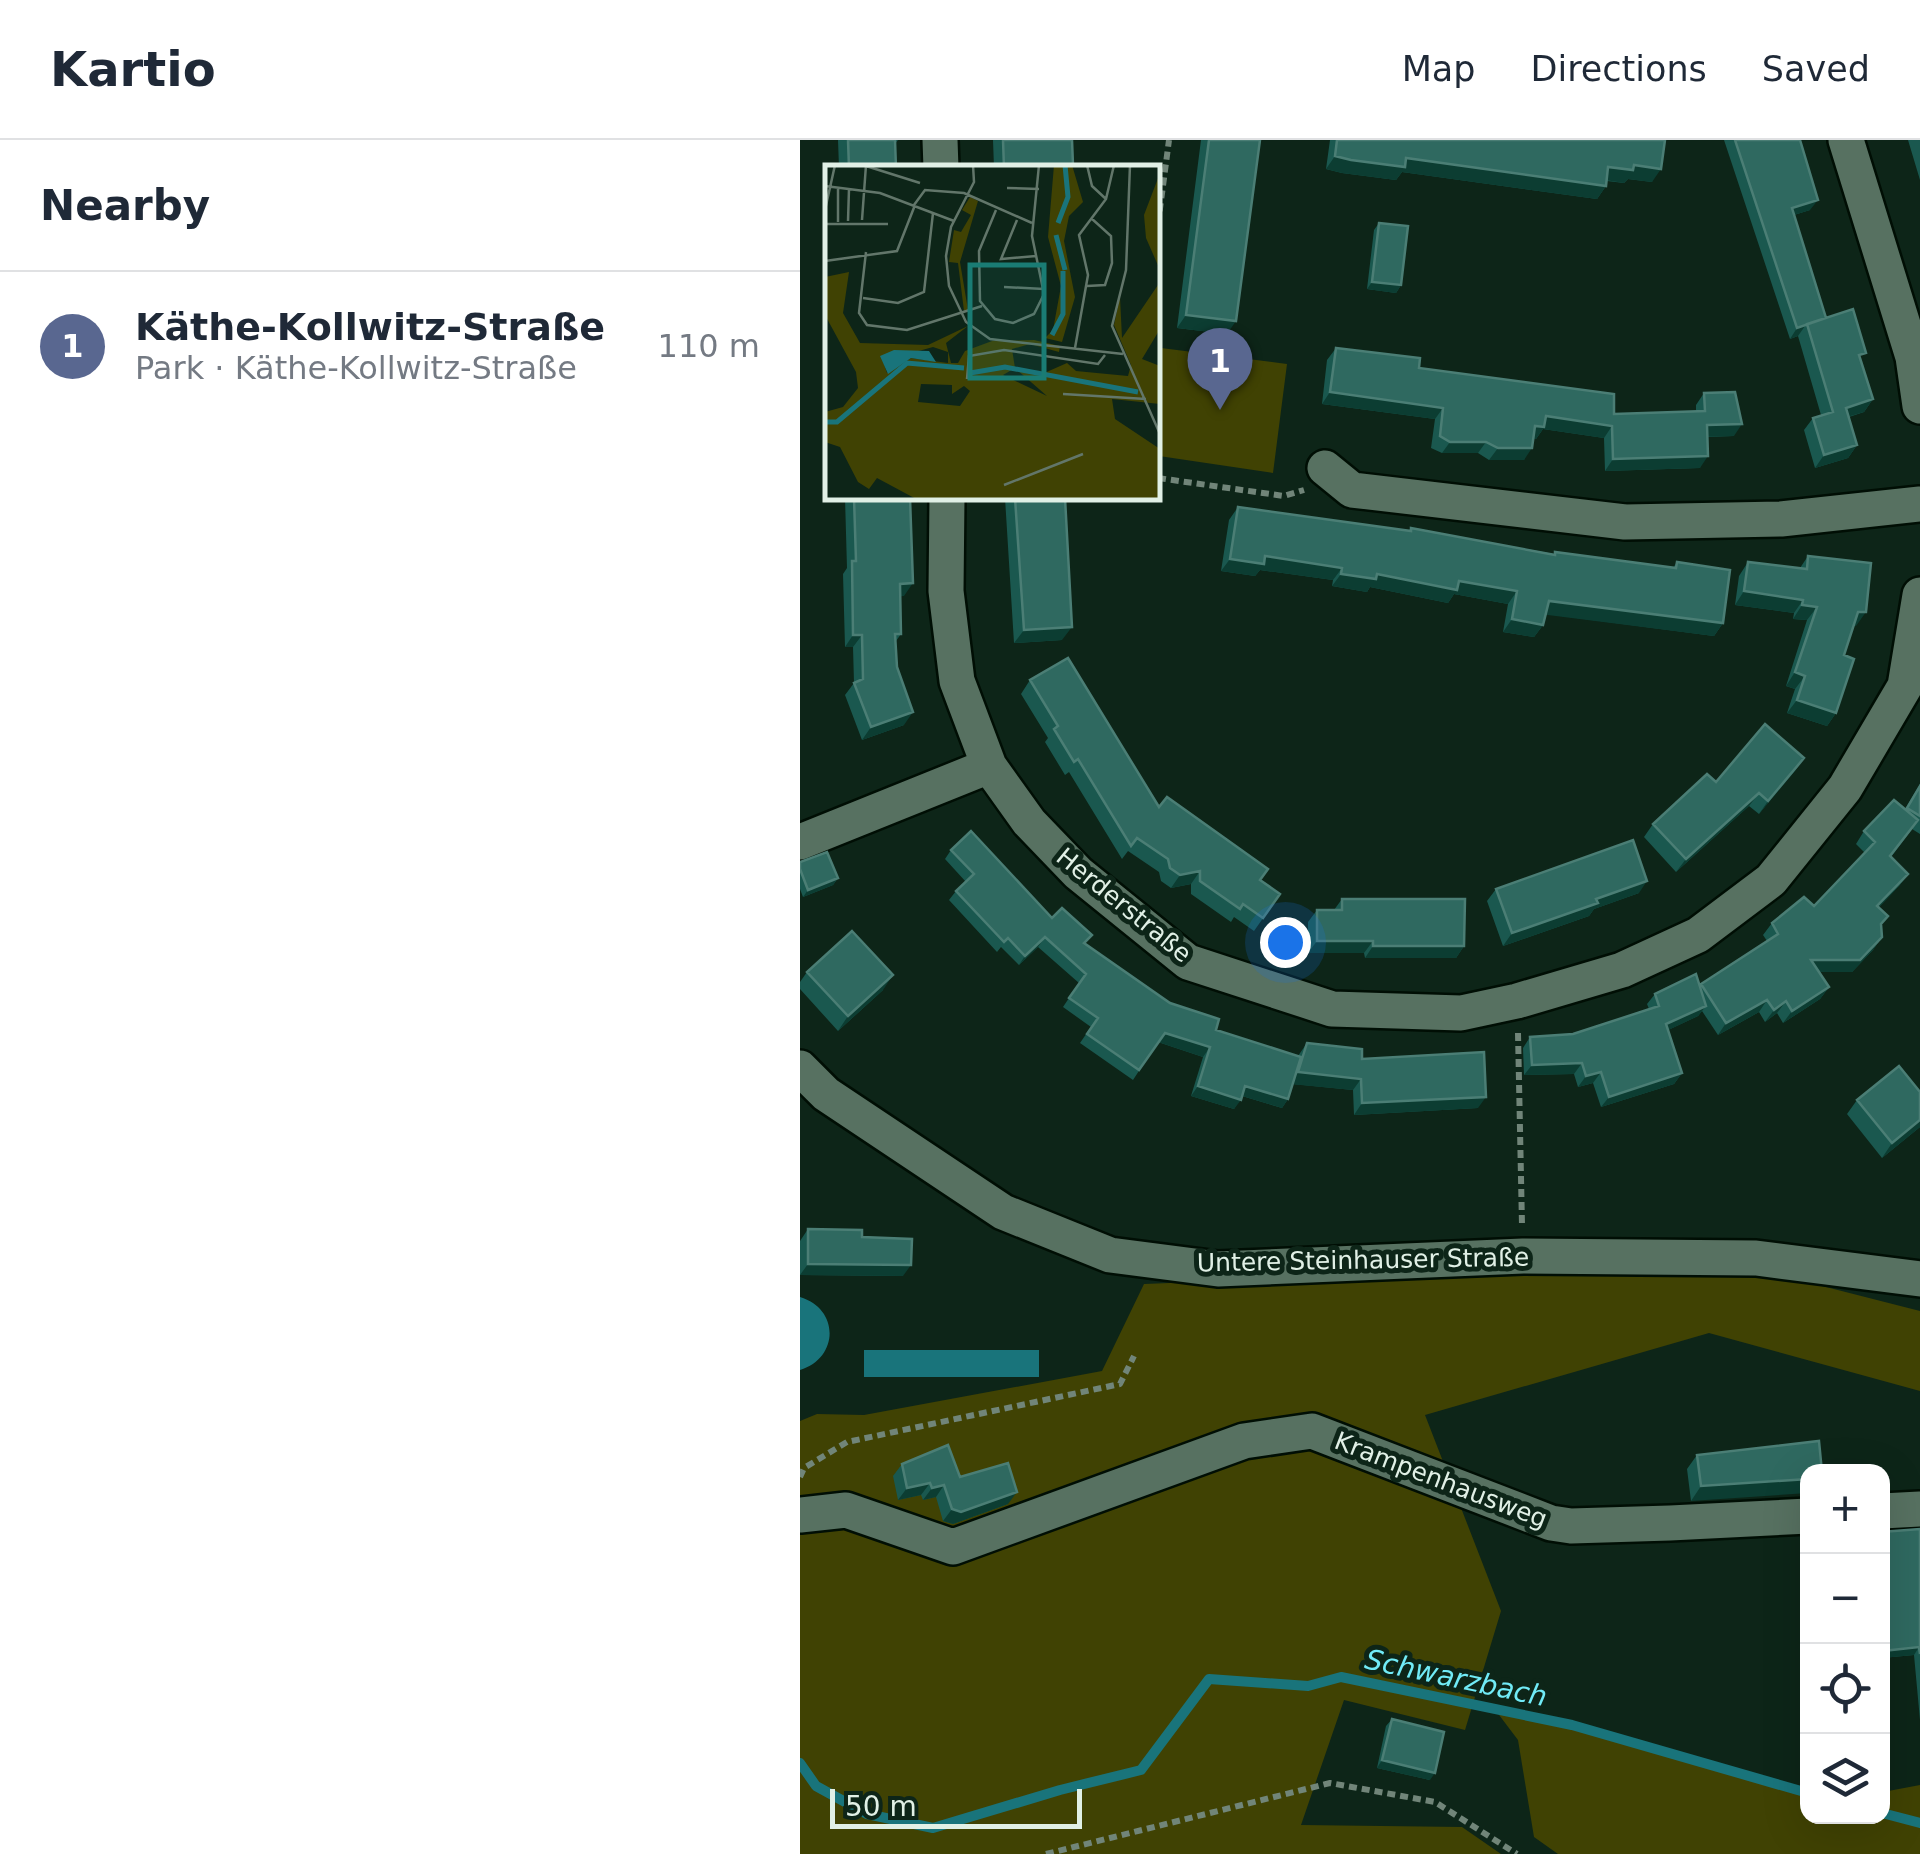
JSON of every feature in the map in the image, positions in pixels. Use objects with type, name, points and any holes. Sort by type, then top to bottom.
[{"type":"street","points":[[1846,140],[1913,357],[1920,406]]},
{"type":"street","points":[[1325,468],[1352,490],[1625,522],[1781,519],[1920,504]]},
{"type":"street","name":"Herderstraße","points":[[947,500],[946,591],[958,681],[989,766],[1029,822],[1078,873],[1188,962],[1332,1009],[1462,1013],[1517,1002],[1622,970],[1698,936],[1771,880],[1845,788],[1905,686],[1920,595]]},
{"type":"street","points":[[800,842],[989,766]]},
{"type":"street","name":"Untere Steinhauser Straße","points":[[800,1068],[826,1094],[1003,1212],[1110,1254],[1218,1269],[1523,1256],[1756,1258],[1920,1280]]},
{"type":"street","name":"Krampenhausweg","points":[[800,1515],[846,1510],[954,1546],[1244,1440],[1312,1431],[1551,1523],[1670,1524],[1800,1516]]},
{"type":"street","points":[[1890,1511],[1920,1509]]},
{"type":"path","points":[[1160,209],[1169,140]]},
{"type":"path","points":[[1160,478],[1284,496],[1314,487],[1325,468]]},
{"type":"path","points":[[1517,1002],[1523,1256]]},
{"type":"path","points":[[800,1476],[804,1468],[848,1442],[1120,1384],[1134,1356]]},
{"type":"path","points":[[1046,1854],[1330,1783],[1435,1802],[1517,1854]]},
{"type":"shaded area","points":[[1161,348],[1287,364],[1273,473],[1160,456]]},
{"type":"shaded area","points":[[1469,1271],[1775,1274],[1920,1311],[1920,1391],[1709,1333],[1425,1415],[1501,1611],[1465,1730],[1344,1700],[1301,1825],[1462,1827],[1501,1854],[800,1854],[800,1421],[817,1414],[864,1415],[1102,1371],[1144,1284]]},
{"type":"shaded area","points":[[1490,1703],[1800,1790],[1800,1824],[1890,1824],[1890,1791],[1920,1785],[1920,1854],[1558,1854],[1534,1837],[1518,1740]]},
{"type":"water","points":[[800,1297],[822,1312],[830,1334],[822,1355],[800,1370]]},
{"type":"water","points":[[864,1350],[1039,1350],[1039,1377],[864,1377]]},
{"type":"building","points":[[848,140],[895,140],[896,165],[849,165]]},
{"type":"building","points":[[1003,140],[1072,140],[1073,165],[1004,165]]},
{"type":"building","points":[[1209,140],[1260,140],[1236,321],[1186,315]]},
{"type":"building","points":[[1337,140],[1665,140],[1661,169],[1608,167],[1606,186],[1406,158],[1405,167],[1351,160],[1335,156]]},
{"type":"building","points":[[1735,140],[1800,140],[1818,200],[1792,208],[1826,318],[1797,328]]},
{"type":"building","points":[[1379,223],[1408,226],[1401,285],[1372,282]]},
{"type":"building","points":[[1853,309],[1866,353],[1859,355],[1873,399],[1846,408],[1857,445],[1824,455],[1813,418],[1833,412],[1807,324]]},
{"type":"building","points":[[1336,348],[1420,358],[1419,368],[1614,394],[1614,414],[1705,411],[1704,393],[1735,392],[1742,424],[1707,425],[1708,456],[1613,459],[1612,426],[1546,416],[1544,427],[1535,426],[1532,448],[1450,442],[1440,436],[1443,408],[1330,392]]},
{"type":"building","points":[[854,500],[910,500],[913,583],[900,584],[901,634],[895,634],[897,667],[913,712],[871,727],[854,683],[863,679],[862,635],[853,635],[852,561],[856,561]]},
{"type":"building","points":[[1015,500],[1065,500],[1072,627],[1024,630]]},
{"type":"building","points":[[1238,507],[1411,528],[1555,555],[1676,568],[1677,562],[1730,570],[1723,623],[1549,601],[1543,625],[1512,619],[1517,591],[1459,581],[1457,590],[1377,574],[1376,579],[1341,574],[1342,568],[1265,556],[1264,564],[1230,559]]},
{"type":"building","points":[[1808,556],[1871,563],[1866,612],[1858,612],[1844,655],[1854,659],[1836,713],[1797,700],[1805,676],[1795,672],[1817,607],[1802,605],[1803,600],[1744,591],[1748,562],[1807,569]]},
{"type":"building","points":[[1068,658],[1159,807],[1167,797],[1268,869],[1260,880],[1280,894],[1263,918],[1243,904],[1240,909],[1200,881],[1200,871],[1180,875],[1170,868],[1168,859],[1137,838],[1131,846],[1078,759],[1074,762],[1030,680]]},
{"type":"building","points":[[1765,724],[1804,758],[1768,801],[1759,793],[1686,859],[1653,824],[1707,774],[1716,782]]},
{"type":"building","points":[[1920,786],[1920,816],[1907,808]]},
{"type":"building","points":[[1894,800],[1918,820],[1890,856],[1908,874],[1877,906],[1888,916],[1881,924],[1882,937],[1860,960],[1811,960],[1829,987],[1792,1011],[1786,1001],[1774,1010],[1767,1000],[1726,1023],[1701,984],[1778,934],[1772,923],[1804,897],[1814,906],[1875,842],[1864,831]]},
{"type":"building","points":[[971,831],[1052,918],[1062,908],[1092,935],[1084,943],[1170,1003],[1219,1019],[1216,1030],[1301,1057],[1288,1099],[1245,1086],[1241,1100],[1198,1086],[1210,1047],[1165,1033],[1139,1070],[1087,1034],[1098,1018],[1069,998],[1086,974],[1045,937],[1025,956],[1008,938],[1004,942],[956,891],[974,874],[951,850]]},
{"type":"building","points":[[1633,840],[1647,881],[1512,933],[1496,889]]},
{"type":"building","points":[[827,852],[838,878],[808,890],[800,862]]},
{"type":"building","points":[[1342,899],[1465,899],[1464,946],[1373,946],[1373,941],[1317,941],[1317,910],[1342,910]]},
{"type":"building","points":[[852,931],[893,975],[848,1016],[807,972]]},
{"type":"building","points":[[1696,974],[1706,1006],[1666,1024],[1682,1073],[1609,1097],[1601,1072],[1586,1076],[1582,1063],[1532,1065],[1530,1037],[1573,1034],[1659,1006],[1655,994]]},
{"type":"building","points":[[1307,1043],[1362,1049],[1362,1059],[1484,1052],[1486,1097],[1362,1103],[1361,1079],[1298,1072]]},
{"type":"building","points":[[1899,1066],[1920,1092],[1920,1120],[1892,1143],[1857,1100]]},
{"type":"building","points":[[808,1229],[862,1230],[862,1237],[912,1239],[911,1265],[808,1264]]},
{"type":"building","points":[[1819,1441],[1821,1464],[1800,1464],[1800,1480],[1701,1486],[1697,1455]]},
{"type":"building","points":[[948,1445],[960,1477],[1008,1463],[1017,1492],[961,1512],[952,1509],[944,1485],[932,1488],[930,1483],[907,1488],[902,1464]]},
{"type":"building","points":[[1920,1529],[1920,1654],[1919,1647],[1890,1650],[1890,1531]]},
{"type":"building","points":[[1392,1719],[1444,1732],[1435,1773],[1382,1760]]},
{"type":"waterway","name":"Schwarzbach","points":[[800,1763],[816,1786],[867,1814],[933,1828],[1141,1770],[1209,1679],[1308,1686],[1341,1677],[1572,1725],[1800,1791]]},
{"type":"waterway","name":"Schwarzbach","points":[[1890,1815],[1920,1823]]},
{"type":"place","name":"Käthe-Kollwitz-Straße","points":[[1220,410]]}]
